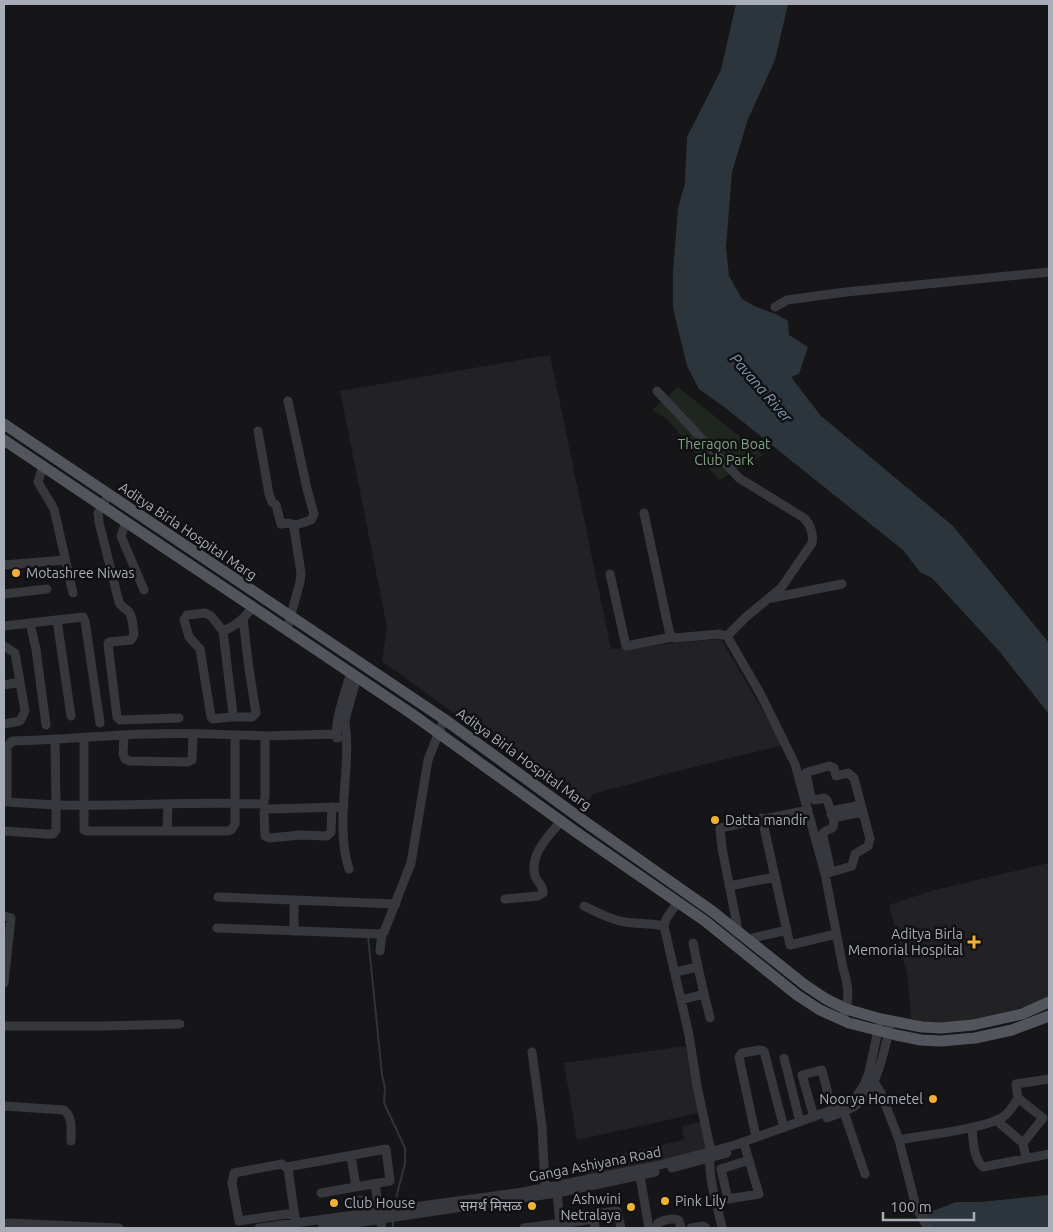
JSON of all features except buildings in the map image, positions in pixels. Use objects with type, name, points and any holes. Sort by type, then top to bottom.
[{"type":"main road","name":"Aditya Birla Hospital Marg","points":[[4,424],[105,501],[126,522],[354,675],[499,776],[678,902],[797,995],[820,1010],[842,1020],[862,1026],[921,1040],[959,1040],[1012,1030],[1049,1016]]},
{"type":"main road","name":"Aditya Birla Hospital Marg","points":[[4,440],[43,466],[105,501],[291,616],[444,719],[738,930],[805,985],[846,1009],[922,1027],[957,1028],[1016,1016],[1049,1002]]},
{"type":"main road","points":[[499,776],[507,765]]},
{"type":"main road","points":[[576,832],[584,821]]},
{"type":"street","points":[[775,307],[787,300],[846,292],[1049,272]]},
{"type":"street","points":[[656,391],[739,478],[807,521],[812,534],[812,543],[781,588],[746,617],[727,636]]},
{"type":"street","points":[[258,431],[269,494],[272,502],[276,505],[281,524],[296,525],[311,520],[314,514],[306,489],[288,402]]},
{"type":"street","points":[[43,466],[38,482],[54,509],[73,593]]},
{"type":"street","points":[[105,501],[98,513],[99,522],[118,602],[130,614],[134,635],[132,640],[109,642],[108,644],[117,716],[120,720],[179,718]]},
{"type":"street","points":[[644,513],[672,638]]},
{"type":"street","points":[[126,522],[121,536],[144,590]]},
{"type":"street","points":[[286,629],[301,573],[294,531],[296,525]]},
{"type":"street","points":[[4,565],[65,560]]},
{"type":"street","points":[[610,574],[626,646],[672,638],[719,634],[727,636],[760,693],[795,764],[828,873]]},
{"type":"street","points":[[769,599],[842,584]]},
{"type":"street","points":[[4,594],[47,589]]},
{"type":"street","points":[[223,631],[243,619],[253,607]]},
{"type":"street","points":[[231,717],[212,717],[200,649],[189,637],[184,617],[205,613],[211,616],[223,631],[234,717],[252,717],[256,713],[243,619]]},
{"type":"street","points":[[4,626],[80,617],[84,619],[100,723]]},
{"type":"street","points":[[58,620],[71,716]]},
{"type":"street","points":[[30,623],[36,649],[46,725]]},
{"type":"street","points":[[4,646],[15,653],[26,711],[20,721],[4,724]]},
{"type":"street","points":[[265,736],[264,802],[260,804],[83,806],[6,802],[7,747],[12,741],[124,735],[193,734],[265,736],[336,734],[337,738],[343,732],[342,721],[354,675]]},
{"type":"street","points":[[4,685],[20,682]]},
{"type":"street","points":[[380,951],[382,934],[386,930],[411,863],[428,760],[444,719]]},
{"type":"street","points":[[342,721],[347,744],[343,852],[349,869]]},
{"type":"street","points":[[124,735],[123,754],[125,759],[130,761],[188,762],[192,760],[193,734]]},
{"type":"street","points":[[84,738],[84,830],[231,830],[235,824],[235,735]]},
{"type":"street","points":[[4,831],[53,834],[56,830],[55,740]]},
{"type":"street","points":[[828,873],[852,866],[856,854],[868,846],[870,839],[854,778],[848,773],[837,777],[834,768],[829,766],[806,773],[811,798],[815,800],[824,798],[827,800],[834,824],[833,828],[823,833],[823,836],[836,934],[849,992],[842,1020]]},
{"type":"street","points":[[167,831],[168,804]]},
{"type":"street","points":[[332,807],[331,832],[327,836],[301,835],[268,838],[265,836],[265,809],[332,807],[344,807]]},
{"type":"street","points":[[832,815],[862,808]]},
{"type":"street","points":[[729,940],[738,930],[722,848],[720,828],[808,810]]},
{"type":"street","points":[[762,818],[790,945],[836,934]]},
{"type":"street","points":[[505,900],[538,896],[543,893],[535,874],[535,857],[561,821]]},
{"type":"street","points":[[729,886],[775,877]]},
{"type":"street","points":[[218,897],[396,904]]},
{"type":"street","points":[[294,900],[294,930]]},
{"type":"street","points":[[678,902],[666,919],[664,926],[689,1035],[710,1156],[713,1186],[722,1228]]},
{"type":"street","points":[[584,906],[624,922],[664,926]]},
{"type":"street","points":[[4,916],[11,918],[4,983]]},
{"type":"street","points":[[216,928],[382,934]]},
{"type":"street","points":[[749,939],[787,930]]},
{"type":"street","points":[[692,944],[710,1018]]},
{"type":"street","points":[[675,972],[698,967]]},
{"type":"street","points":[[681,1000],[704,994]]},
{"type":"street","points":[[322,1228],[381,1220],[553,1189],[640,1176],[745,1147],[771,1136],[844,1112],[860,1102],[869,1092],[886,1020]]},
{"type":"street","points":[[4,1026],[180,1024]]},
{"type":"street","points":[[862,1026],[870,1034],[873,1056]]},
{"type":"street","name":"Ganga Ashiyana Road","points":[[553,1189],[710,1156],[756,1137],[832,1110],[856,1097],[871,1079],[873,1056],[883,1032]]},
{"type":"street","points":[[756,1137],[740,1056],[742,1052],[764,1051],[784,1128]]},
{"type":"street","points":[[532,1052],[558,1226]]},
{"type":"street","points":[[784,1058],[800,1122]]},
{"type":"street","points":[[814,1117],[802,1075],[822,1070],[832,1110]]},
{"type":"street","points":[[899,1140],[972,1127],[996,1120],[1008,1113],[1018,1098],[1016,1084],[1049,1078]]},
{"type":"street","points":[[871,1079],[880,1091],[899,1140],[916,1207],[928,1228]]},
{"type":"street","points":[[1018,1098],[1043,1118],[1023,1143]]},
{"type":"street","points":[[4,1106],[64,1110],[70,1118],[71,1141]]},
{"type":"street","points":[[844,1112],[865,1174]]},
{"type":"street","points":[[996,1120],[1023,1143],[1026,1158]]},
{"type":"street","points":[[972,1127],[977,1157],[983,1167],[1049,1154]]},
{"type":"street","points":[[745,1147],[749,1160],[759,1194],[728,1199],[721,1169],[749,1160]]},
{"type":"street","points":[[294,1212],[240,1221],[232,1182],[234,1173],[282,1164],[287,1167],[386,1149],[390,1182],[321,1193]]},
{"type":"street","points":[[351,1156],[356,1187]]},
{"type":"street","points":[[287,1167],[296,1224]]},
{"type":"street","points":[[640,1176],[649,1228]]},
{"type":"street","points":[[375,1184],[381,1220]]},
{"type":"street","points":[[524,1228],[595,1224],[597,1214],[618,1211],[621,1228]]},
{"type":"street","points":[[657,1228],[658,1223],[675,1219],[679,1221],[681,1228]]},
{"type":"street","points":[[260,1228],[296,1224],[381,1220]]},
{"type":"street","points":[[4,1224],[8,1222],[35,1226],[119,1228]]},
{"type":"street","points":[[691,1228],[703,1226],[706,1228]]},
{"type":"shaded area","points":[[550,355],[611,649],[721,639],[783,745],[593,794],[585,808],[382,661],[387,627],[340,391]]},
{"type":"shaded area","name":"Aditya Birla Memorial Hospital","points":[[1049,863],[1049,996],[1030,1005],[997,1015],[949,1024],[928,1023],[911,1018],[908,978],[889,905],[931,891]]},
{"type":"shaded area","points":[[686,1046],[699,1113],[577,1140],[564,1063]]},
{"type":"shaded area","points":[[702,1122],[708,1150],[586,1177],[583,1162],[684,1140],[682,1126]]},
{"type":"green space","name":"Theragon Boat Club Park","points":[[678,387],[763,455],[719,480],[666,418],[652,410]]},
{"type":"water","name":"Pavana River","points":[[736,4],[788,4],[775,60],[748,119],[732,172],[726,247],[729,276],[742,299],[788,321],[789,335],[808,347],[799,374],[791,377],[821,416],[953,526],[1049,643],[1049,714],[999,651],[932,578],[920,572],[903,550],[699,389],[687,366],[673,308],[673,272],[678,208],[685,183],[687,137],[721,70]]},
{"type":"water","points":[[364,1195],[365,1203],[350,1205],[349,1197]]},
{"type":"water","points":[[1049,1195],[1049,1228],[924,1228],[925,1214],[956,1202],[980,1202]]},
{"type":"waterway","points":[[368,936],[382,1075],[385,1088],[384,1103],[405,1148],[405,1163],[394,1206]]},
{"type":"waterway","points":[[393,1222],[393,1228]]},
{"type":"place","name":"Motashree Niwas","points":[[16,573]]},
{"type":"place","name":"Datta mandir","points":[[715,820]]},
{"type":"place","name":"Aditya Birla Memorial Hospital","points":[[974,942]]},
{"type":"place","name":"Noorya Hometel","points":[[933,1099]]},
{"type":"place","name":"Pink Lily","points":[[665,1201]]},
{"type":"place","name":"Club House","points":[[334,1203]]},
{"type":"place","name":"समर्थ मिसळ","points":[[532,1206]]},
{"type":"place","name":"Ashwini Netralaya","points":[[631,1207]]}]
